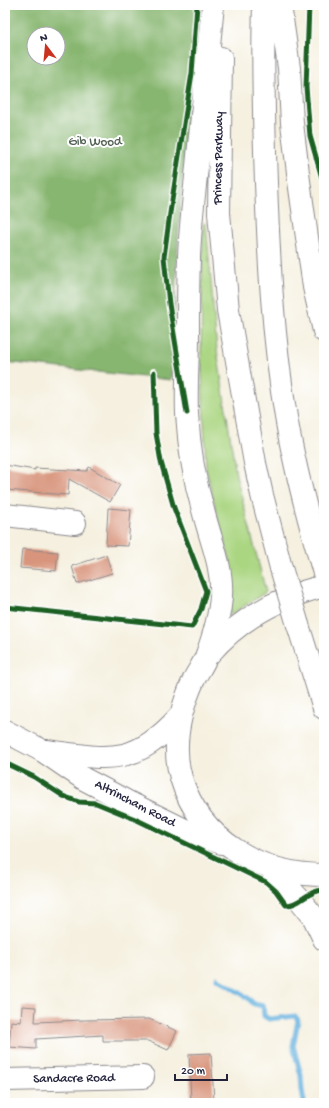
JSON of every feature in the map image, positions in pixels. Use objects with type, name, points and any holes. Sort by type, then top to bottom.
[{"type":"main road","points":[[206,658],[218,616],[221,597],[221,581],[218,562],[195,478],[187,413],[189,257],[193,199],[213,5]]},
{"type":"main road","name":"Princess Parkway","points":[[222,5],[219,213],[228,310],[256,469],[281,568],[324,708]]},
{"type":"main road","points":[[264,5],[263,58],[268,247],[272,301],[286,419],[306,507],[322,565]]},
{"type":"main road","points":[[280,5],[289,68],[292,123],[299,181],[314,287],[324,331]]},
{"type":"main road","points":[[5,515],[75,523]]},
{"type":"main road","points":[[324,586],[289,597],[264,609],[230,632],[218,643],[206,658],[195,678],[179,717],[176,746],[178,764],[186,791],[198,813],[215,834],[231,847],[257,862],[302,873],[324,875]]},
{"type":"main road","name":"Altrincham Road","points":[[43,751],[93,757],[120,756],[142,748],[155,740],[179,717]]},
{"type":"main road","name":"Altrincham Road","points":[[5,731],[43,751],[84,779],[126,801],[185,830],[231,847]]},
{"type":"main road","points":[[269,866],[313,916],[324,939]]},
{"type":"main road","name":"Sandacre Road","points":[[5,1080],[143,1077]]},
{"type":"green space","name":"Gib Wood","points":[[5,5],[196,5],[179,225],[171,380],[5,362]]},
{"type":"green space","points":[[206,223],[217,350],[236,475],[266,592],[230,615],[230,560],[206,469],[201,353],[203,224]]},
{"type":"building","points":[[5,465],[35,470],[35,468],[87,471],[89,467],[120,485],[110,502],[69,479],[68,495],[5,490]]},
{"type":"building","points":[[108,508],[131,510],[128,546],[106,545]]},
{"type":"building","points":[[22,549],[58,552],[56,571],[20,568]]},
{"type":"building","points":[[106,555],[112,573],[77,584],[72,566]]},
{"type":"building","points":[[22,1006],[36,1007],[35,1022],[149,1019],[177,1031],[168,1050],[148,1041],[103,1041],[103,1035],[36,1039],[36,1049],[9,1047],[11,1021],[21,1022]]},
{"type":"building","points":[[211,1053],[214,1100],[191,1101],[189,1054]]},
{"type":"waterway","points":[[217,978],[248,998],[254,1004],[263,1006],[264,1016],[269,1019],[295,1016],[298,1020],[293,1046],[301,1075],[304,1102]]},
{"type":"cycle path","points":[[187,413],[169,304],[164,257],[192,73],[197,5]]},
{"type":"cycle path","points":[[309,5],[306,87],[310,136],[324,185]]},
{"type":"cycle path","points":[[5,607],[192,627],[201,609],[206,591],[174,508],[161,462],[156,433],[154,372]]},
{"type":"cycle path","points":[[5,763],[34,777],[63,796],[79,802],[96,803],[135,819],[266,882],[276,891],[286,905],[291,905],[313,892],[324,890]]}]
